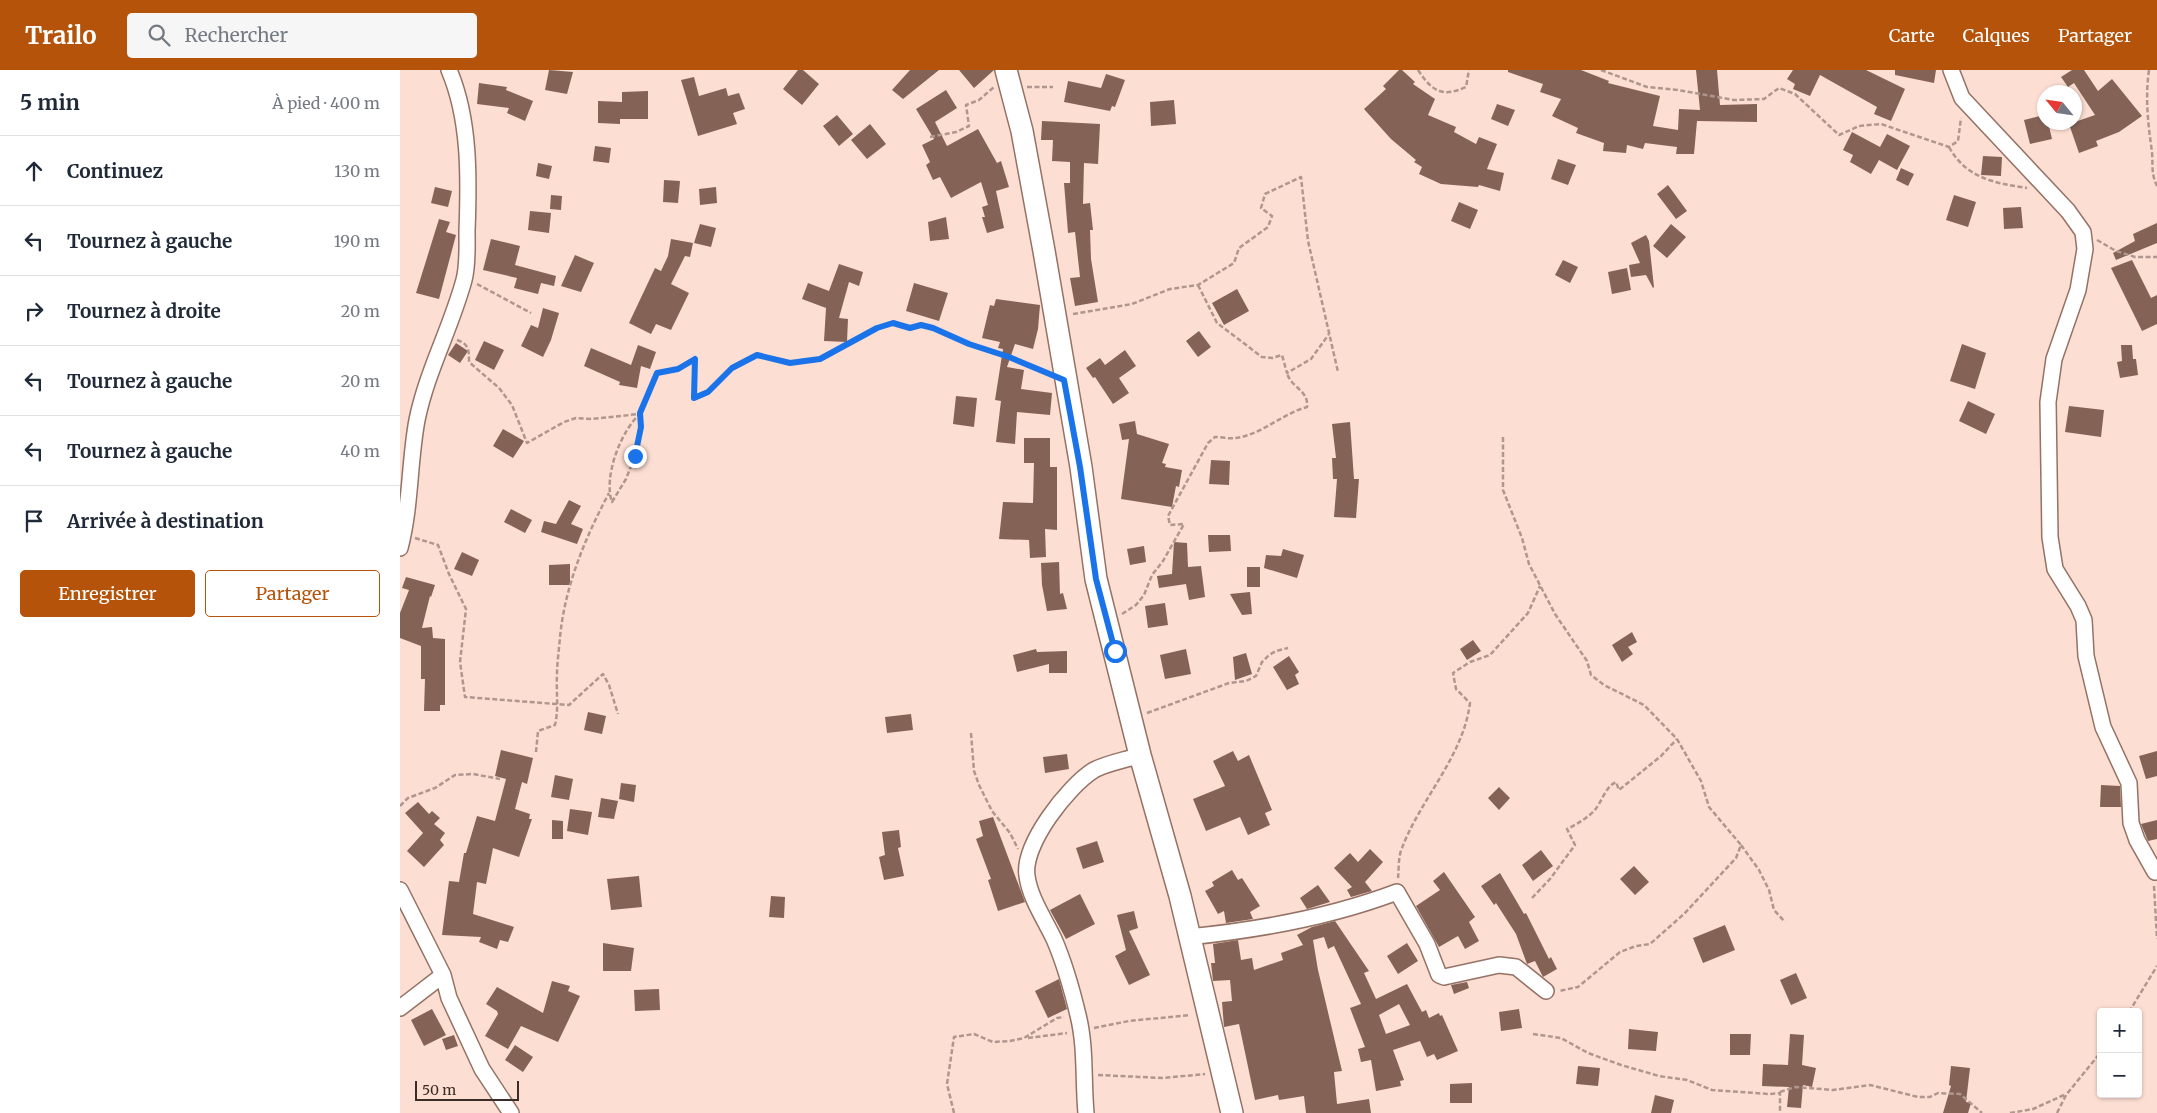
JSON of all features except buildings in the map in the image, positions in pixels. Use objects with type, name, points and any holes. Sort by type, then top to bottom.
[{"type":"street","points":[[402,541],[417,420],[426,384],[464,278],[469,181],[458,90],[448,70]]},
{"type":"street","points":[[1951,70],[1962,98],[2068,211],[2083,232],[2085,249],[2078,290],[2054,359],[2048,402],[2050,537],[2055,569],[2078,606],[2084,620],[2086,656],[2103,727],[2129,783],[2131,823],[2137,840],[2155,872]]},
{"type":"street","points":[[1008,78],[1035,199],[1080,467],[1096,579],[1140,755],[1180,896],[1188,937],[1232,1113]]},
{"type":"street","points":[[1086,1113],[1085,1075],[1079,1023],[1055,941],[1030,890],[1026,874],[1027,860],[1032,845],[1046,824],[1069,794],[1086,776],[1095,770],[1140,755]]},
{"type":"street","points":[[400,890],[443,976],[449,998],[482,1069],[511,1113]]},
{"type":"street","points":[[1188,937],[1233,933],[1299,919],[1367,903],[1397,892],[1428,944],[1439,975],[1444,977],[1499,965],[1516,967],[1546,991]]},
{"type":"street","points":[[400,1008],[443,976]]},
{"type":"path","points":[[1418,70],[1426,83],[1437,91],[1452,94],[1466,87],[1469,70]]},
{"type":"path","points":[[1600,70],[1647,87],[1678,90],[1734,100],[1764,99],[1779,88],[1795,94],[1839,135],[1859,126],[1881,124],[1949,147],[1956,161],[1976,176],[2025,188],[2048,189]]},
{"type":"path","points":[[2149,70],[2146,108],[2152,155],[2152,176],[2157,186]]},
{"type":"path","points":[[930,137],[956,132],[969,126],[966,105],[979,100],[1008,78],[1053,87]]},
{"type":"path","points":[[1949,147],[1958,141],[1962,98]]},
{"type":"path","points":[[1054,318],[1132,304],[1170,289],[1198,285],[1234,263],[1239,248],[1268,227],[1272,216],[1261,208],[1266,194],[1301,177],[1308,241],[1338,372]]},
{"type":"path","points":[[2083,232],[2116,251],[2135,257],[2157,257]]},
{"type":"path","points":[[464,278],[531,313]]},
{"type":"path","points":[[1106,617],[1124,614],[1136,605],[1144,595],[1152,575],[1163,561],[1184,524],[1170,525],[1168,516],[1208,443],[1215,437],[1236,438],[1267,426],[1291,411],[1307,406],[1308,399],[1304,392],[1289,381],[1282,355],[1272,358],[1262,356],[1217,324],[1198,285]]},
{"type":"path","points":[[609,494],[612,502],[626,480],[638,444],[640,413],[657,373],[678,369],[688,361],[695,359],[694,398],[708,392],[732,368],[757,355],[790,363],[820,359],[877,328],[893,323],[910,328],[921,325],[933,328],[969,344],[1009,357],[1064,380]]},
{"type":"path","points":[[1287,373],[1311,359],[1329,334]]},
{"type":"path","points":[[444,336],[463,342],[469,349],[469,362],[500,388],[512,405],[527,443],[564,422],[576,418],[592,419],[640,413]]},
{"type":"path","points":[[536,752],[538,731],[554,725],[558,705],[557,675],[560,634],[567,601],[590,528],[609,494],[616,450],[630,422],[640,413]]},
{"type":"path","points":[[1503,437],[1503,490],[1522,538],[1529,564],[1540,586],[1587,661],[1591,675],[1604,685],[1644,705],[1677,739],[1701,781],[1709,807],[1759,870],[1769,890],[1774,910],[1785,922]]},
{"type":"path","points":[[402,541],[438,545],[449,574],[466,609],[460,662],[465,697],[569,705],[603,674],[609,685],[618,714]]},
{"type":"path","points":[[1397,892],[1401,849],[1457,749],[1468,719],[1470,703],[1456,689],[1453,673],[1470,662],[1490,655],[1528,613],[1540,586]]},
{"type":"path","points":[[1132,719],[1228,683],[1246,681],[1256,676],[1262,662],[1269,655],[1276,650],[1288,648]]},
{"type":"path","points":[[971,733],[974,771],[979,785],[992,811],[1010,832],[1015,846],[1027,860]]},
{"type":"path","points":[[1532,898],[1550,879],[1575,845],[1567,829],[1579,823],[1594,810],[1610,785],[1616,782],[1619,790],[1661,756],[1677,739]]},
{"type":"path","points":[[400,806],[408,798],[434,788],[455,775],[473,774],[500,779]]},
{"type":"path","points":[[1546,991],[1562,991],[1578,986],[1620,952],[1636,946],[1650,944],[1684,914],[1736,858],[1741,845]]},
{"type":"path","points":[[2155,872],[2154,896],[2157,939]]},
{"type":"path","points":[[2131,1008],[2157,966]]},
{"type":"path","points":[[954,1113],[947,1084],[954,1037],[974,1034],[993,1042],[1024,1038],[1079,1023],[1129,1021],[1207,1014]]},
{"type":"path","points":[[1024,1038],[1057,1018],[1079,1023]]},
{"type":"path","points":[[1533,1034],[1561,1038],[1588,1053],[1621,1065],[1659,1076],[1686,1080],[1712,1090],[1769,1094],[1795,1087],[1833,1090],[1870,1085],[1918,1097],[1930,1097],[1938,1094],[1960,1094],[1982,1113]]},
{"type":"path","points":[[2058,1113],[2066,1095],[2100,1053]]},
{"type":"path","points":[[1085,1075],[1163,1078],[1221,1072]]},
{"type":"path","points":[[1778,1093],[1780,1093],[1780,1113]]},
{"type":"path","points":[[2010,1113],[2033,1109],[2066,1095]]},
{"type":"route","points":[[635,456],[641,427],[640,413],[657,373],[678,369],[688,361],[695,359],[694,398],[708,392],[732,368],[757,355],[790,363],[804,363],[832,354],[877,328],[893,323],[910,328],[921,325],[933,328],[969,344],[1009,357],[1064,380],[1080,467],[1096,579],[1115,651]]}]
